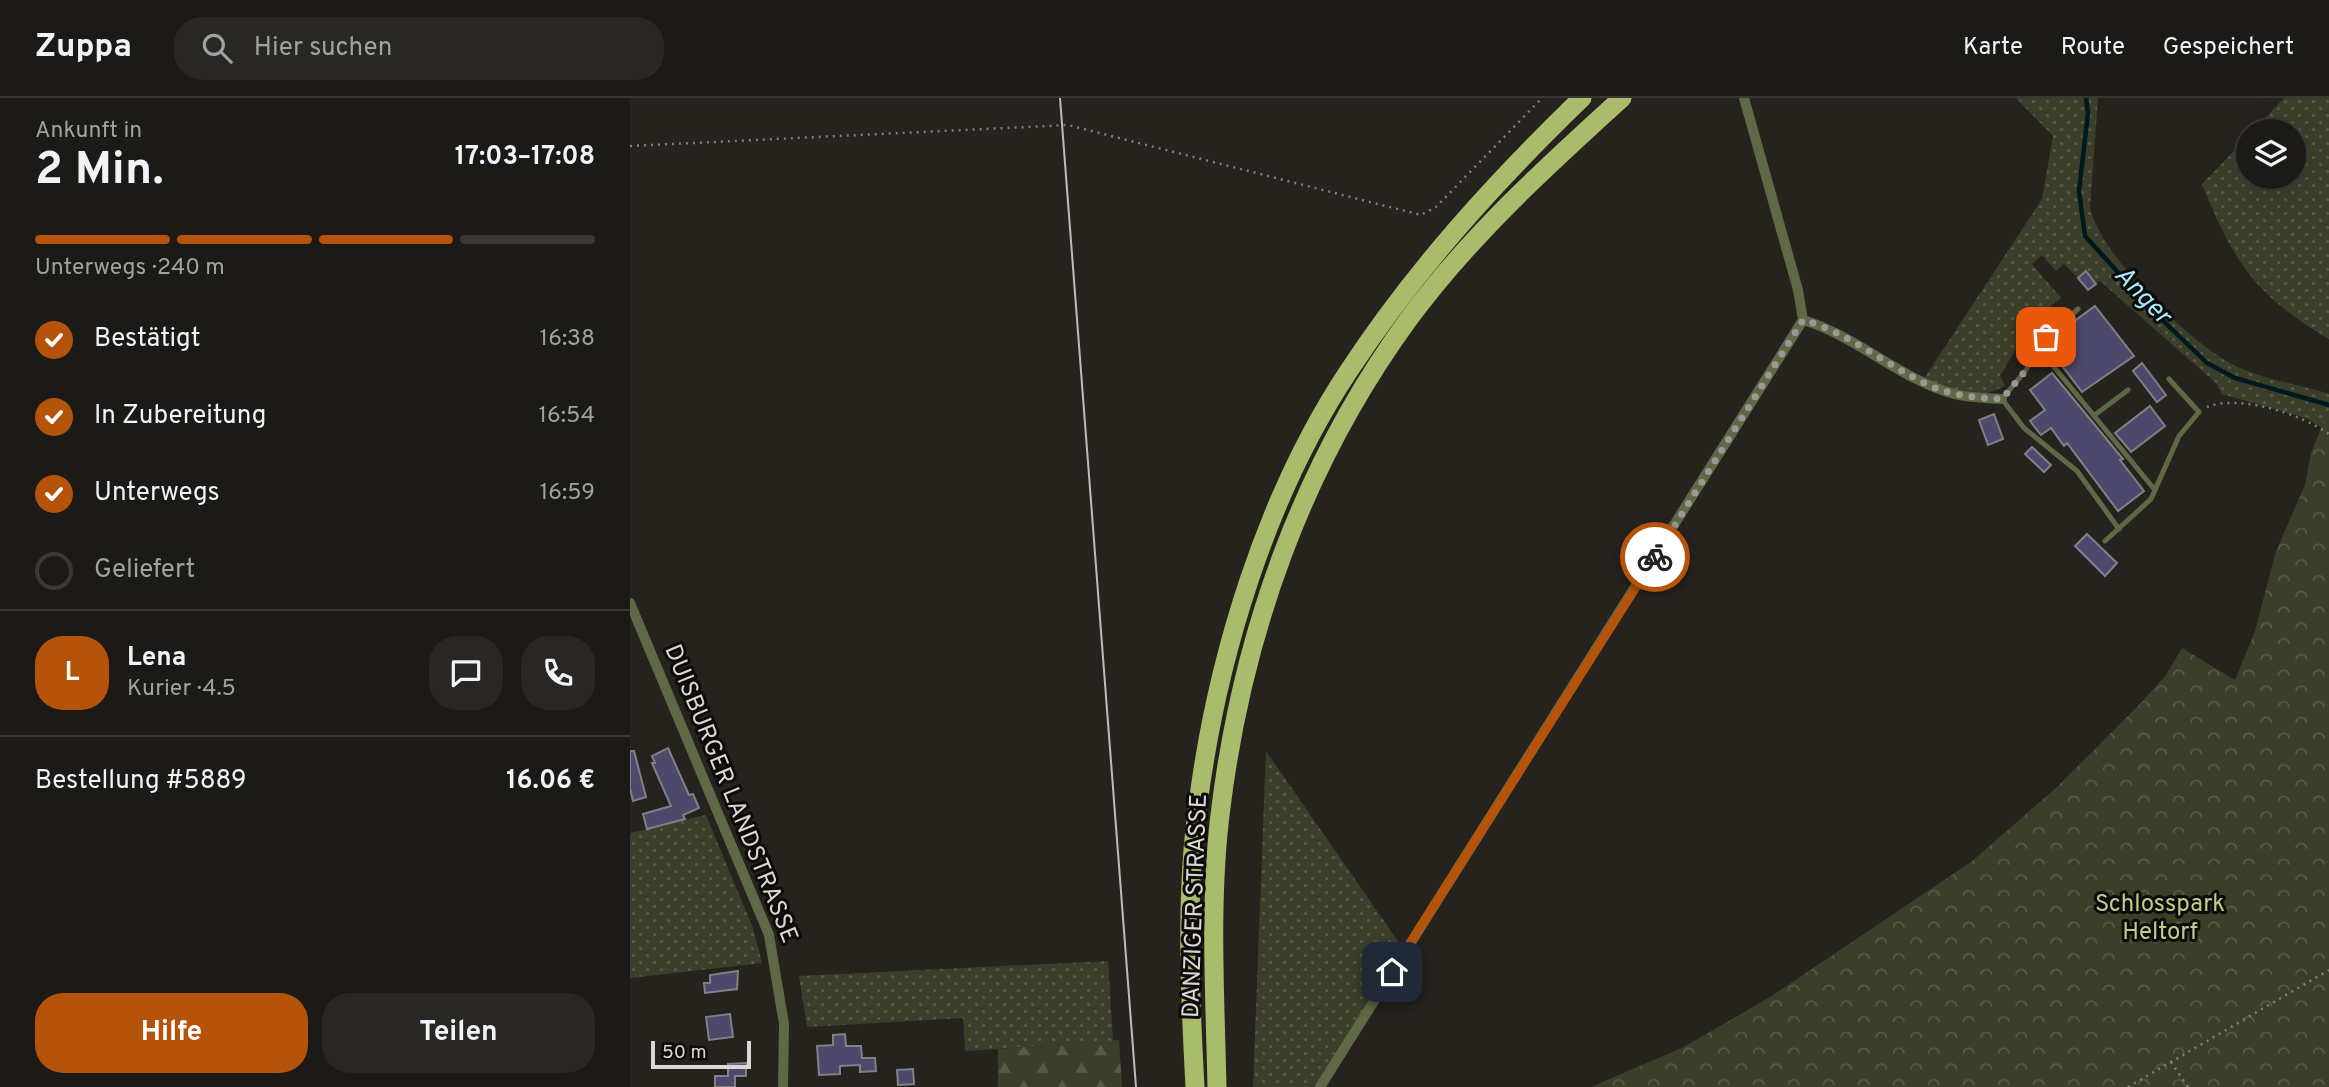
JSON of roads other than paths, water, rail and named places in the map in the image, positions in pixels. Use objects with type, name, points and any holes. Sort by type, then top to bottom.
[{"type":"highway","name":"DANZIGER STRASSE","points":[[1195,1087],[1192,1043],[1193,867],[1198,805],[1214,711],[1233,635],[1258,555],[1308,442],[1346,374],[1395,304],[1468,215],[1582,98]]},
{"type":"highway","name":"DANZIGER STRASSE","points":[[1217,1087],[1214,926],[1221,809],[1236,713],[1252,645],[1297,515],[1329,449],[1408,320],[1497,217],[1622,98]]},
{"type":"highway","points":[[1185,1087],[1184,1056],[1192,1043]]},
{"type":"street","points":[[1320,1087],[1803,320],[1798,290],[1744,98]]},
{"type":"street","points":[[1803,320],[1837,333],[1934,387],[1975,397],[2002,399]]},
{"type":"street","name":"DUISBURGER LANDSTRASSE","points":[[630,603],[769,935],[784,1024],[783,1087]]},
{"type":"lane","points":[[2078,309],[2046,337],[2002,399],[2024,428],[2077,471],[2119,529]]},
{"type":"lane","points":[[2033,356],[2050,362],[2155,490]]},
{"type":"lane","points":[[2105,541],[2138,514],[2155,490],[2179,436],[2199,412],[2169,379]]},
{"type":"lane","points":[[2095,414],[2128,390]]},
{"type":"waterway","name":"Anger","points":[[2086,98],[2088,113],[2079,191],[2085,236],[2154,312],[2207,363],[2235,378],[2329,405]]},
{"type":"tram line","points":[[1060,98],[1136,1087]]},
{"type":"park label","name":"Schlosspark Heltorf","points":[[2160,919]]}]
